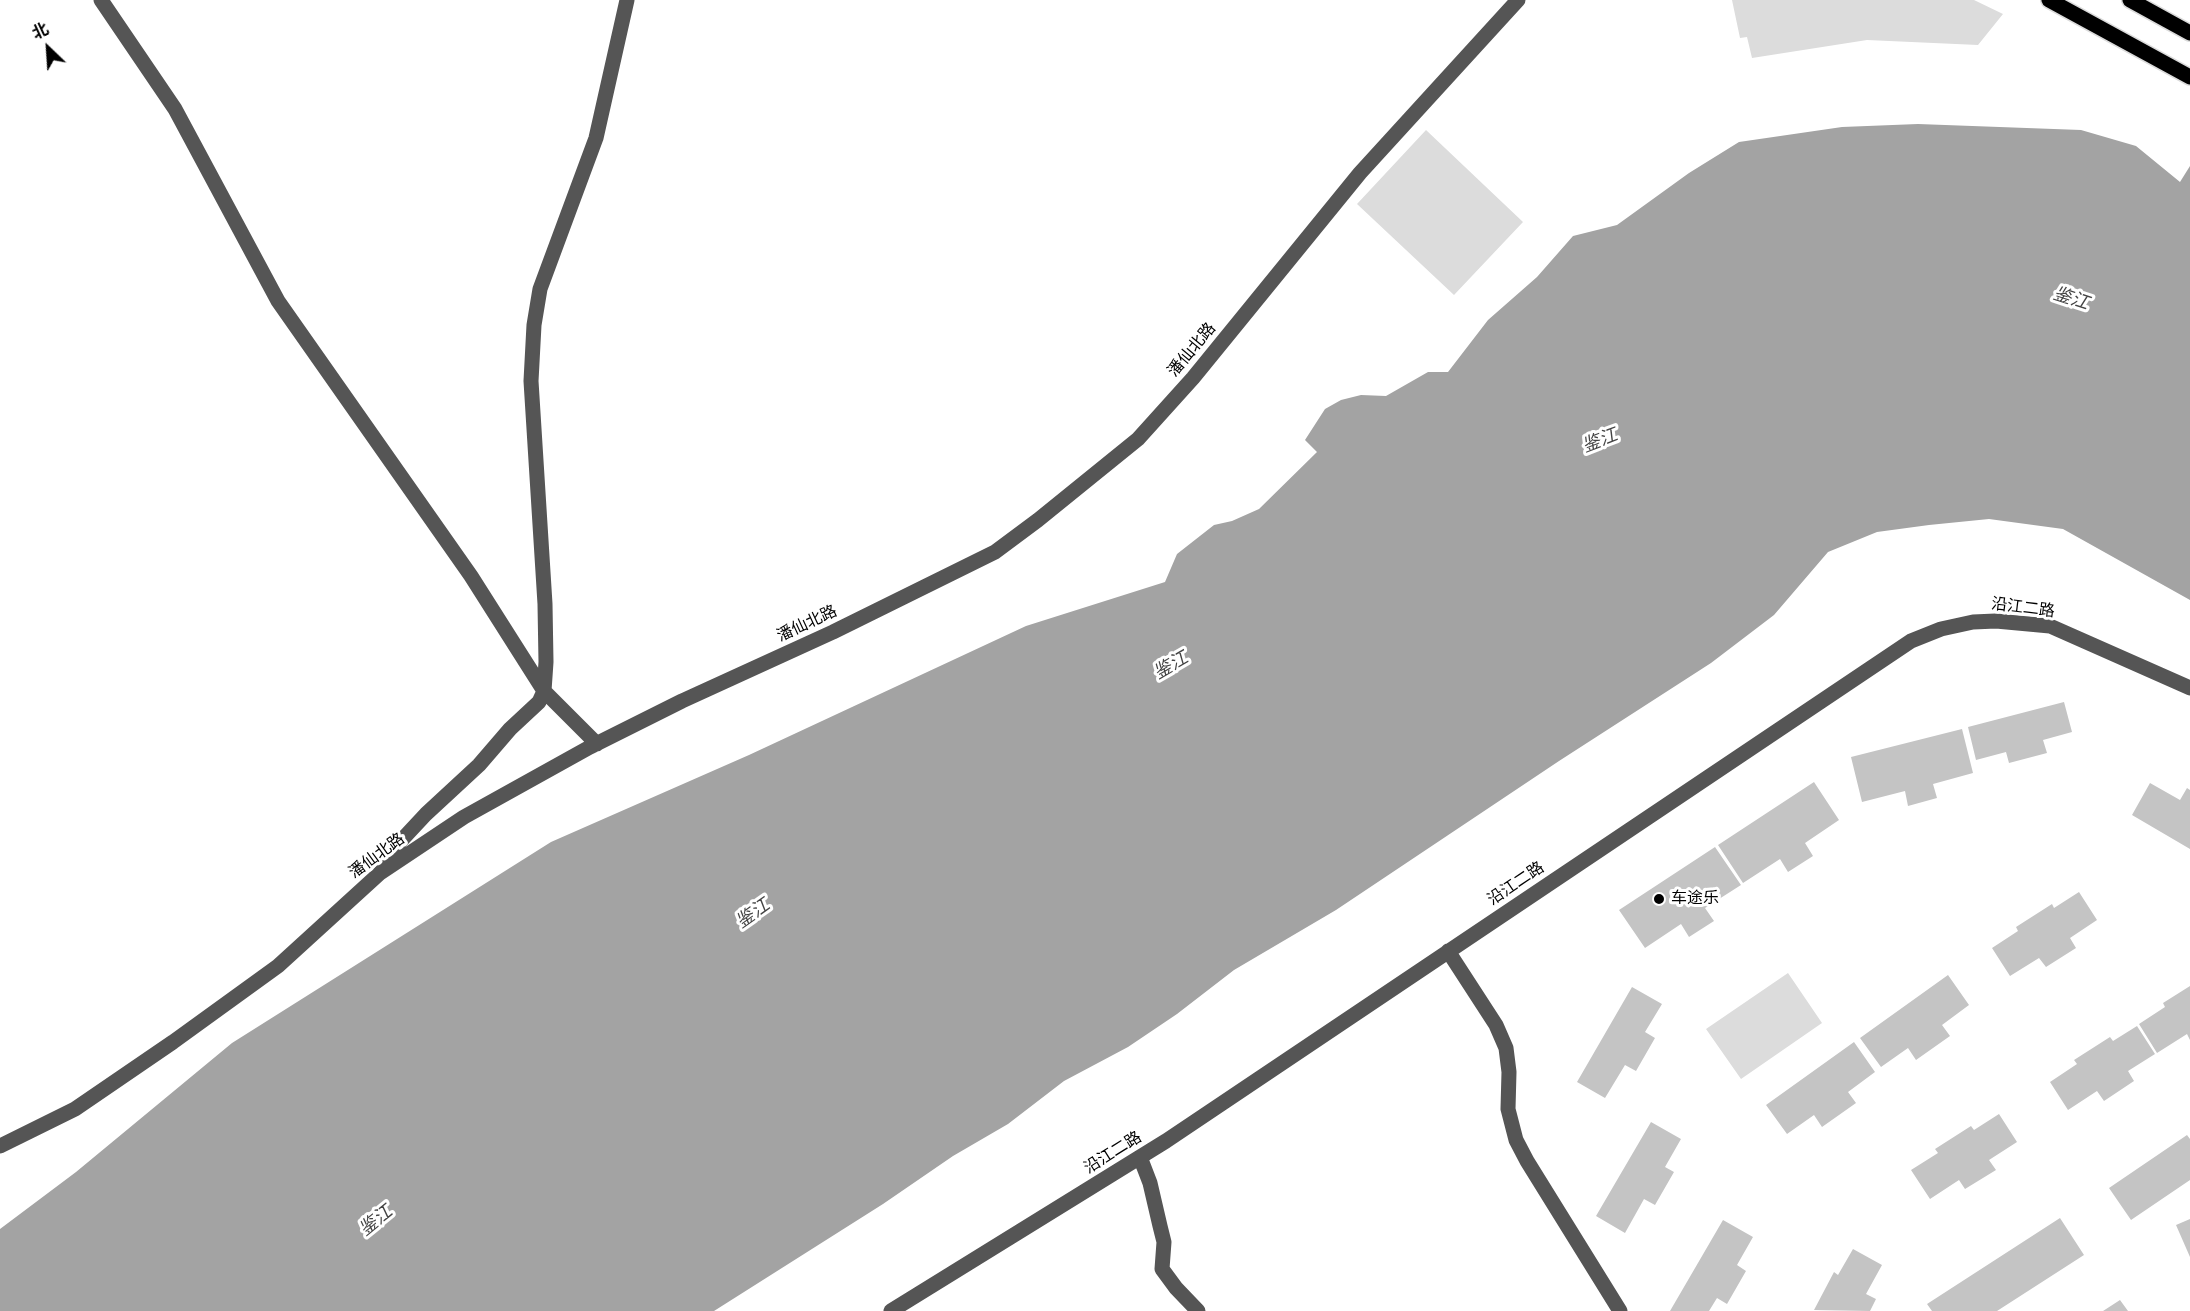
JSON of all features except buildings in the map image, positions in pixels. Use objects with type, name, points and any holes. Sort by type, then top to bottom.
[{"type":"main road","points":[[2049,0],[2190,77]]},
{"type":"main road","points":[[2130,0],[2190,33]]},
{"type":"street","points":[[101,0],[175,110],[278,301],[471,576],[544,691],[597,744]]},
{"type":"street","points":[[380,873],[398,844],[478,765],[538,702],[544,691],[545,604],[531,381],[534,325],[540,289],[596,138],[627,0]]},
{"type":"street","name":"潘仙北路","points":[[0,1146],[75,1108],[173,1042],[278,966],[380,873],[464,817],[597,744],[682,701],[833,632],[995,552],[1047,513],[1138,439],[1192,378],[1360,173],[1518,0]]},
{"type":"street","name":"沿江二路","points":[[891,1311],[1140,1157],[1911,641],[1941,629],[1973,622],[1996,621],[2050,626],[2190,688]]},
{"type":"street","points":[[1448,951],[1496,1025],[1506,1048],[1509,1072],[1508,1109],[1516,1140],[1620,1311]]},
{"type":"street","points":[[1140,1157],[1150,1182],[1162,1234],[1162,1269],[1198,1311]]},
{"type":"shaded area","points":[[1732,0],[1974,0],[2003,14],[1978,45],[1867,40],[1752,58],[1747,37],[1740,38]]},
{"type":"shaded area","points":[[1426,130],[1523,222],[1454,295],[1357,204]]},
{"type":"shaded area","points":[[1788,973],[1822,1023],[1741,1079],[1706,1029]]},
{"type":"water","name":"鉴江","points":[[1918,124],[2081,130],[2136,146],[2180,182],[2190,166],[2190,600],[2063,529],[1989,519],[1877,532],[1828,552],[1774,615],[1711,663],[1336,910],[1234,970],[1177,1014],[1128,1047],[1064,1081],[1008,1124],[953,1156],[883,1204],[714,1311],[0,1311],[0,1229],[76,1172],[232,1043],[551,842],[749,755],[1026,626],[1165,582],[1177,554],[1214,525],[1232,521],[1259,509],[1317,452],[1305,440],[1325,409],[1341,400],[1361,395],[1386,396],[1428,372],[1448,372],[1488,320],[1537,277],[1573,236],[1617,225],[1689,173],[1739,142],[1842,127]]},
{"type":"place","name":"车途乐","points":[[1659,899]]}]
